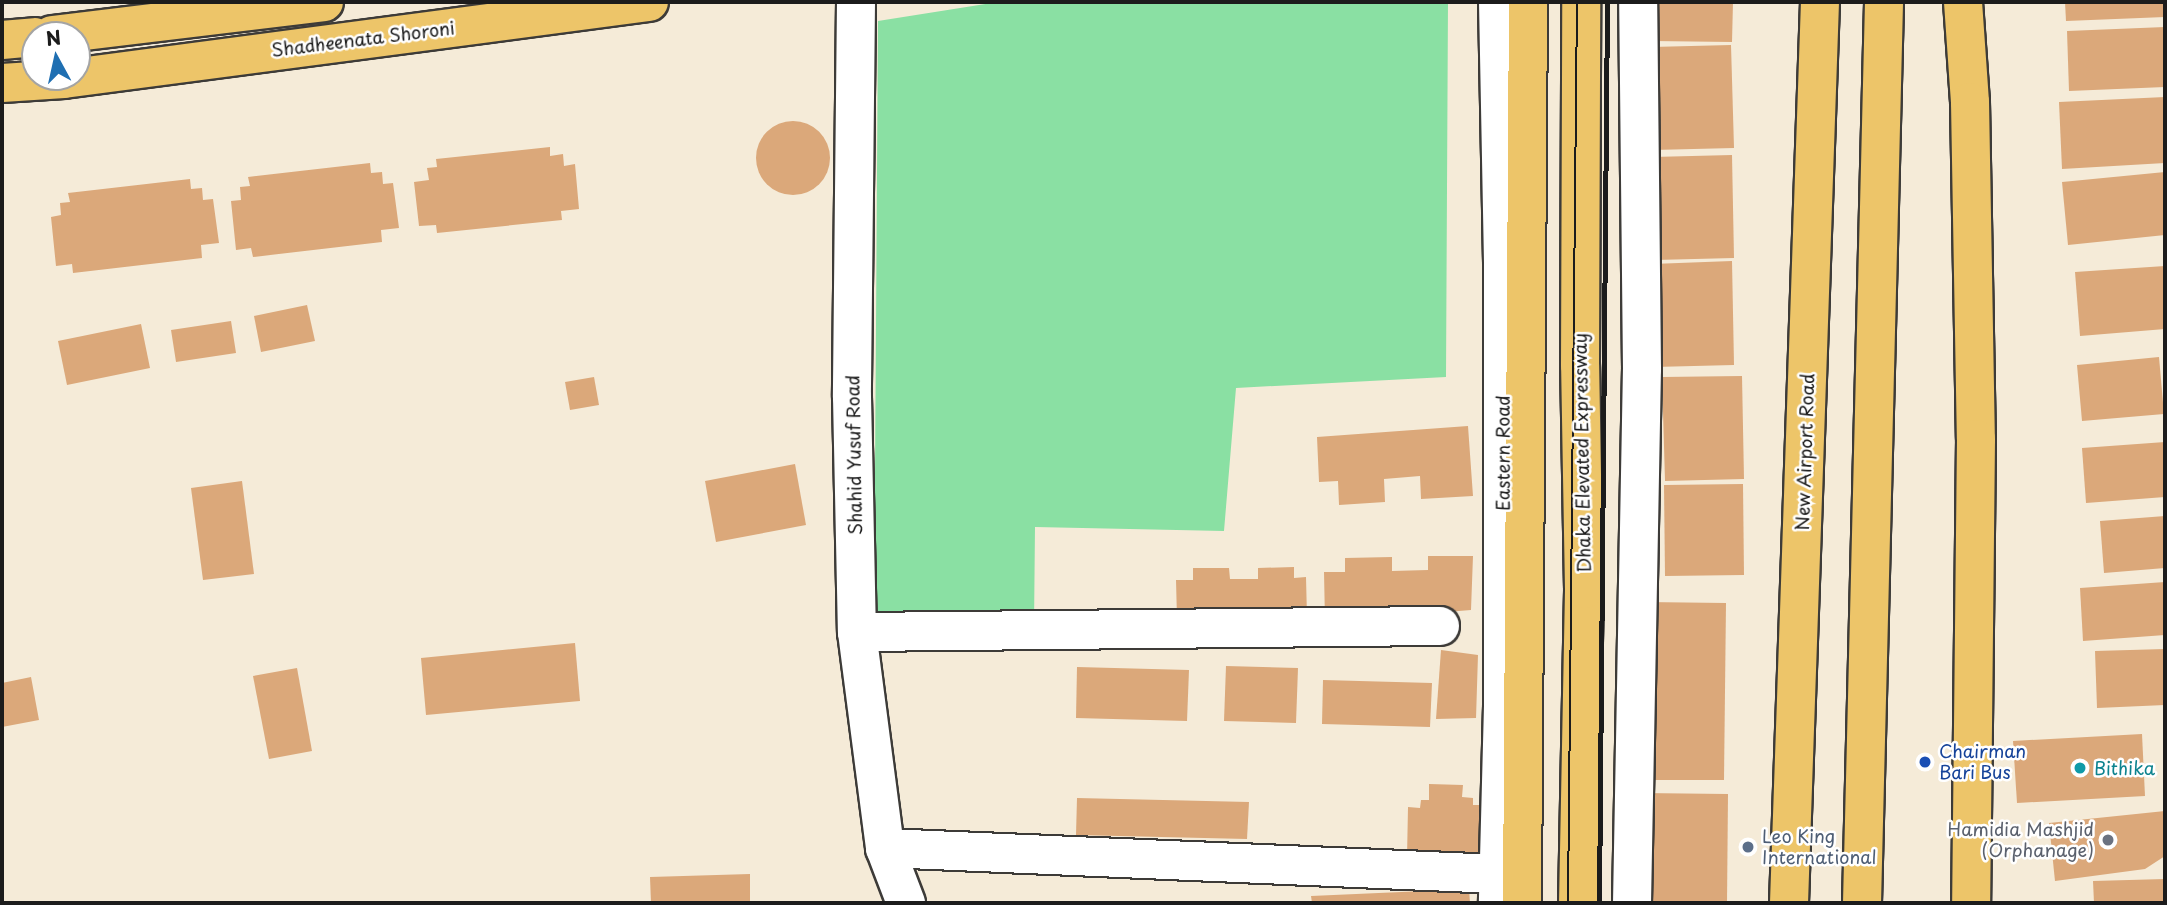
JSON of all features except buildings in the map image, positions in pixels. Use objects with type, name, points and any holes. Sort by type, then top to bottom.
[{"type":"main road","points":[[91,30],[317,2]]},
{"type":"main road","name":"Shadheenata Shoroni","points":[[2,83],[64,79],[649,2]]},
{"type":"main road","points":[[1522,903],[1528,2]]},
{"type":"main road","name":"Dhaka Elevated Expressway","points":[[1578,903],[1584,589],[1580,365],[1581,2]]},
{"type":"main road","name":"New Airport Road","points":[[1789,903],[1820,2]]},
{"type":"main road","points":[[1862,903],[1884,2]]},
{"type":"main road","points":[[1963,2],[1970,102],[1976,439],[1971,903]]},
{"type":"main road","points":[[2,40],[21,38]]},
{"type":"street","name":"Shahid Yusuf Road","points":[[856,2],[852,397],[857,632],[885,848],[906,903]]},
{"type":"street","name":"Eastern Road","points":[[1498,2],[1503,265],[1503,706],[1498,888]]},
{"type":"street","points":[[1632,903],[1642,369],[1638,2]]},
{"type":"street","points":[[857,632],[1440,626]]},
{"type":"street","points":[[885,848],[1498,888]]},
{"type":"green space","points":[[998,2],[1448,2],[1446,377],[1236,388],[1224,531],[1035,527],[1034,626],[874,628],[878,21]]},
{"type":"tram line","points":[[1568,903],[1577,2]]},
{"type":"railway","points":[[1599,903],[1607,2]]},
{"type":"place","name":"Chairman Bari Bus","points":[[1925,762]]},
{"type":"place","name":"Bithika","points":[[2080,768]]},
{"type":"place","name":"Hamidia Mashjid (Orphanage)","points":[[2108,840]]},
{"type":"place","name":"Leo King International","points":[[1748,847]]}]
